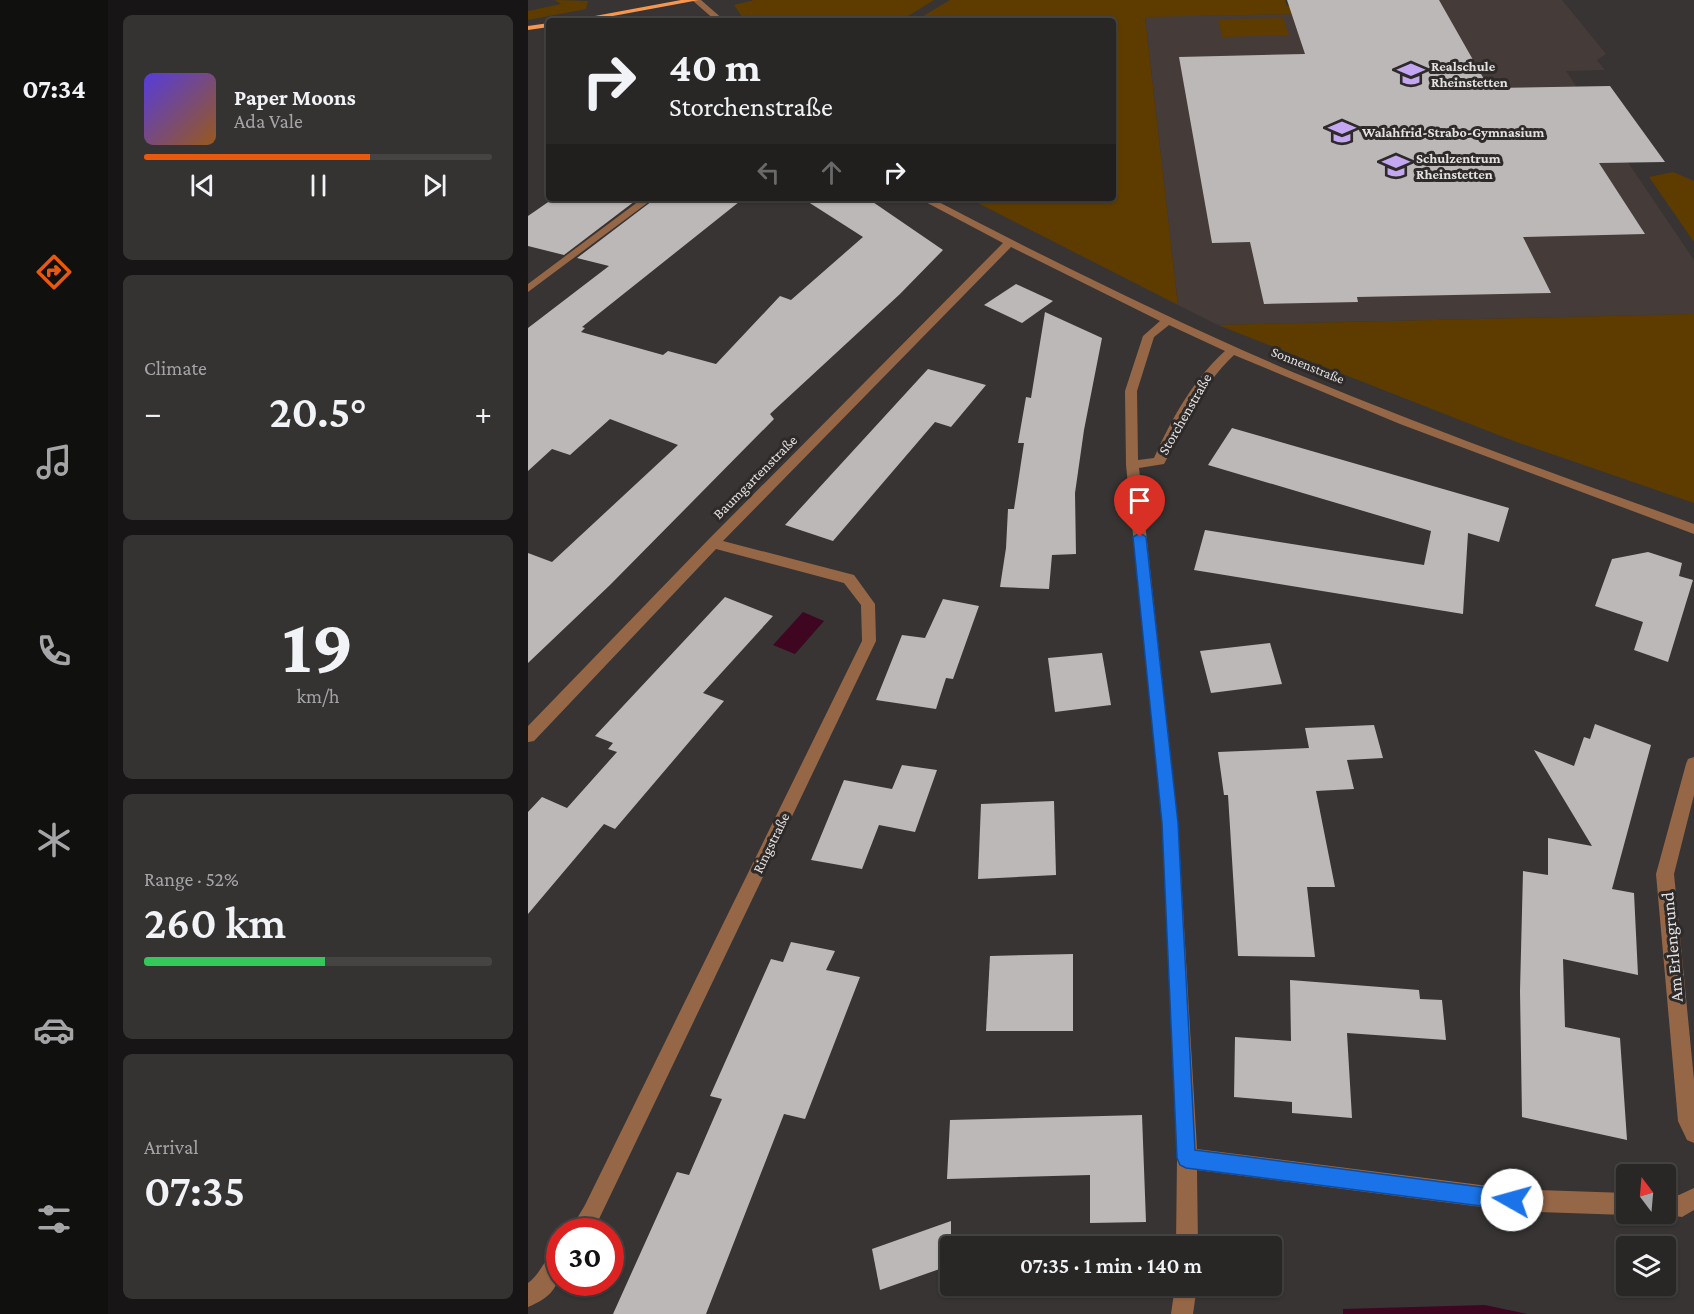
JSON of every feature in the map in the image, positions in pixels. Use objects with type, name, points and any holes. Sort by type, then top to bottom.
[{"type":"main road","points":[[590,18],[695,0]]},
{"type":"main road","points":[[528,28],[546,25]]},
{"type":"street","points":[[695,0],[717,18]]},
{"type":"street","points":[[528,289],[645,201]]},
{"type":"street","name":"Sonnenstraße","points":[[929,201],[1167,321],[1232,350],[1487,455],[1694,529]]},
{"type":"street","name":"Baumgartenstraße","points":[[528,736],[713,543],[1009,243]]},
{"type":"street","points":[[1167,321],[1149,336],[1131,391],[1132,465],[1170,823],[1186,1158],[1187,1236]]},
{"type":"street","name":"Storchenstraße","points":[[1132,465],[1159,461],[1174,429],[1213,366],[1232,350]]},
{"type":"street","name":"Ringstraße","points":[[587,1218],[869,641],[868,604],[849,579],[713,543]]},
{"type":"street","name":"Am Erlengrund","points":[[1694,764],[1665,874],[1688,1121],[1694,1133]]},
{"type":"street","points":[[1186,1158],[1512,1200],[1616,1204]]},
{"type":"street","points":[[1676,1206],[1682,1206],[1694,1198]]},
{"type":"street","points":[[528,1296],[546,1280]]},
{"type":"street","points":[[1182,1314],[1185,1296]]},
{"type":"shaded area","points":[[555,0],[588,1],[586,9],[528,20],[528,11],[561,4]]},
{"type":"shaded area","points":[[754,0],[934,0],[905,18],[743,18],[734,5]]},
{"type":"shaded area","points":[[950,0],[1285,0],[1286,5],[1304,14],[1145,17],[1178,305],[974,201],[1116,201],[1116,18],[920,18]]},
{"type":"shaded area","name":"Schulzentrum Rheinstetten","points":[[1367,0],[1562,0],[1606,54],[1597,60],[1605,70],[1566,71],[1694,260],[1694,314],[1218,325],[1178,305],[1145,16],[1303,14]]},
{"type":"shaded area","points":[[1283,18],[1289,35],[1222,37],[1218,19]]},
{"type":"shaded area","points":[[1673,172],[1694,181],[1694,242],[1649,177]]},
{"type":"shaded area","points":[[1694,314],[1694,503],[1511,440],[1218,325]]},
{"type":"shaded area","points":[[803,612],[824,621],[795,654],[773,645]]},
{"type":"shaded area","points":[[1485,1305],[1527,1314],[1343,1314],[1343,1309]]},
{"type":"building","name":"Schulzentrum Rheinstetten","points":[[1287,0],[1439,0],[1489,88],[1610,86],[1665,162],[1599,163],[1645,234],[1523,237],[1551,293],[1357,297],[1358,302],[1264,304],[1250,242],[1212,243],[1179,57],[1305,54]]},
{"type":"building","points":[[550,201],[635,201],[564,255],[528,246],[528,216]]},
{"type":"building","points":[[652,201],[740,201],[582,327],[585,328],[581,332],[663,355],[668,351],[716,364],[780,296],[791,300],[863,237],[807,201],[871,201],[943,250],[900,294],[770,414],[774,419],[610,585],[528,663],[528,553],[552,562],[678,445],[610,419],[570,455],[552,449],[528,471],[528,328],[609,266],[577,258]]},
{"type":"building","points":[[1016,284],[1053,301],[1022,323],[984,305]]},
{"type":"building","points":[[1045,312],[1102,338],[1084,430],[1075,493],[1076,554],[1052,555],[1049,589],[1000,587],[1006,548],[1008,509],[1014,509],[1024,443],[1018,443],[1026,397],[1031,398]]},
{"type":"building","points":[[928,369],[986,385],[951,427],[935,422],[833,541],[785,525]]},
{"type":"building","points":[[1232,428],[1509,508],[1499,542],[1468,533],[1463,614],[1194,570],[1205,530],[1424,565],[1431,531],[1208,465]]},
{"type":"building","points":[[1648,552],[1682,563],[1679,576],[1693,580],[1668,662],[1634,650],[1643,622],[1595,606],[1612,559]]},
{"type":"building","points":[[725,597],[773,616],[703,693],[724,701],[615,829],[604,824],[528,914],[528,812],[542,797],[567,808],[617,752],[608,749],[613,743],[595,736]]},
{"type":"building","points":[[943,599],[979,606],[953,679],[946,678],[936,709],[876,700],[902,635],[925,638]]},
{"type":"building","points":[[1270,643],[1282,684],[1211,693],[1200,651]]},
{"type":"building","points":[[1102,653],[1111,705],[1055,712],[1048,658]]},
{"type":"building","points":[[1595,724],[1651,745],[1612,889],[1634,893],[1638,975],[1563,959],[1565,1027],[1620,1038],[1627,1140],[1522,1117],[1520,991],[1523,871],[1548,875],[1548,838],[1592,846],[1534,750],[1574,766],[1584,737],[1590,739]]},
{"type":"building","points":[[1374,725],[1383,758],[1347,760],[1354,789],[1316,791],[1335,887],[1307,887],[1315,957],[1238,956],[1228,795],[1224,795],[1218,752],[1309,748],[1305,728]]},
{"type":"building","points":[[902,765],[937,770],[915,832],[879,825],[862,869],[811,860],[844,780],[892,789]]},
{"type":"building","points":[[1054,801],[1056,875],[978,879],[981,804]]},
{"type":"building","points":[[791,942],[835,951],[826,970],[860,977],[805,1119],[784,1114],[706,1314],[613,1314],[621,1296],[624,1296],[624,1290],[677,1172],[689,1175],[722,1099],[710,1096],[771,959],[783,962]]},
{"type":"building","points":[[1073,954],[1073,1031],[986,1031],[990,956]]},
{"type":"building","points":[[1290,980],[1419,990],[1420,999],[1442,1000],[1446,1040],[1347,1033],[1352,1118],[1292,1113],[1292,1102],[1234,1097],[1235,1037],[1291,1041]]},
{"type":"building","points":[[1142,1115],[1146,1222],[1090,1223],[1090,1175],[947,1179],[950,1120]]},
{"type":"building","points":[[951,1221],[951,1236],[940,1236],[940,1269],[880,1290],[872,1249]]},
{"type":"place","name":"Realschule Rheinstetten","points":[[1411,74]]},
{"type":"place","name":"Walahfrid-Strabo-Gymnasium","points":[[1342,132]]},
{"type":"place","name":"Schulzentrum Rheinstetten","points":[[1396,166]]},
{"type":"route","points":[[1140,537],[1170,823],[1186,1158],[1512,1200]]}]
